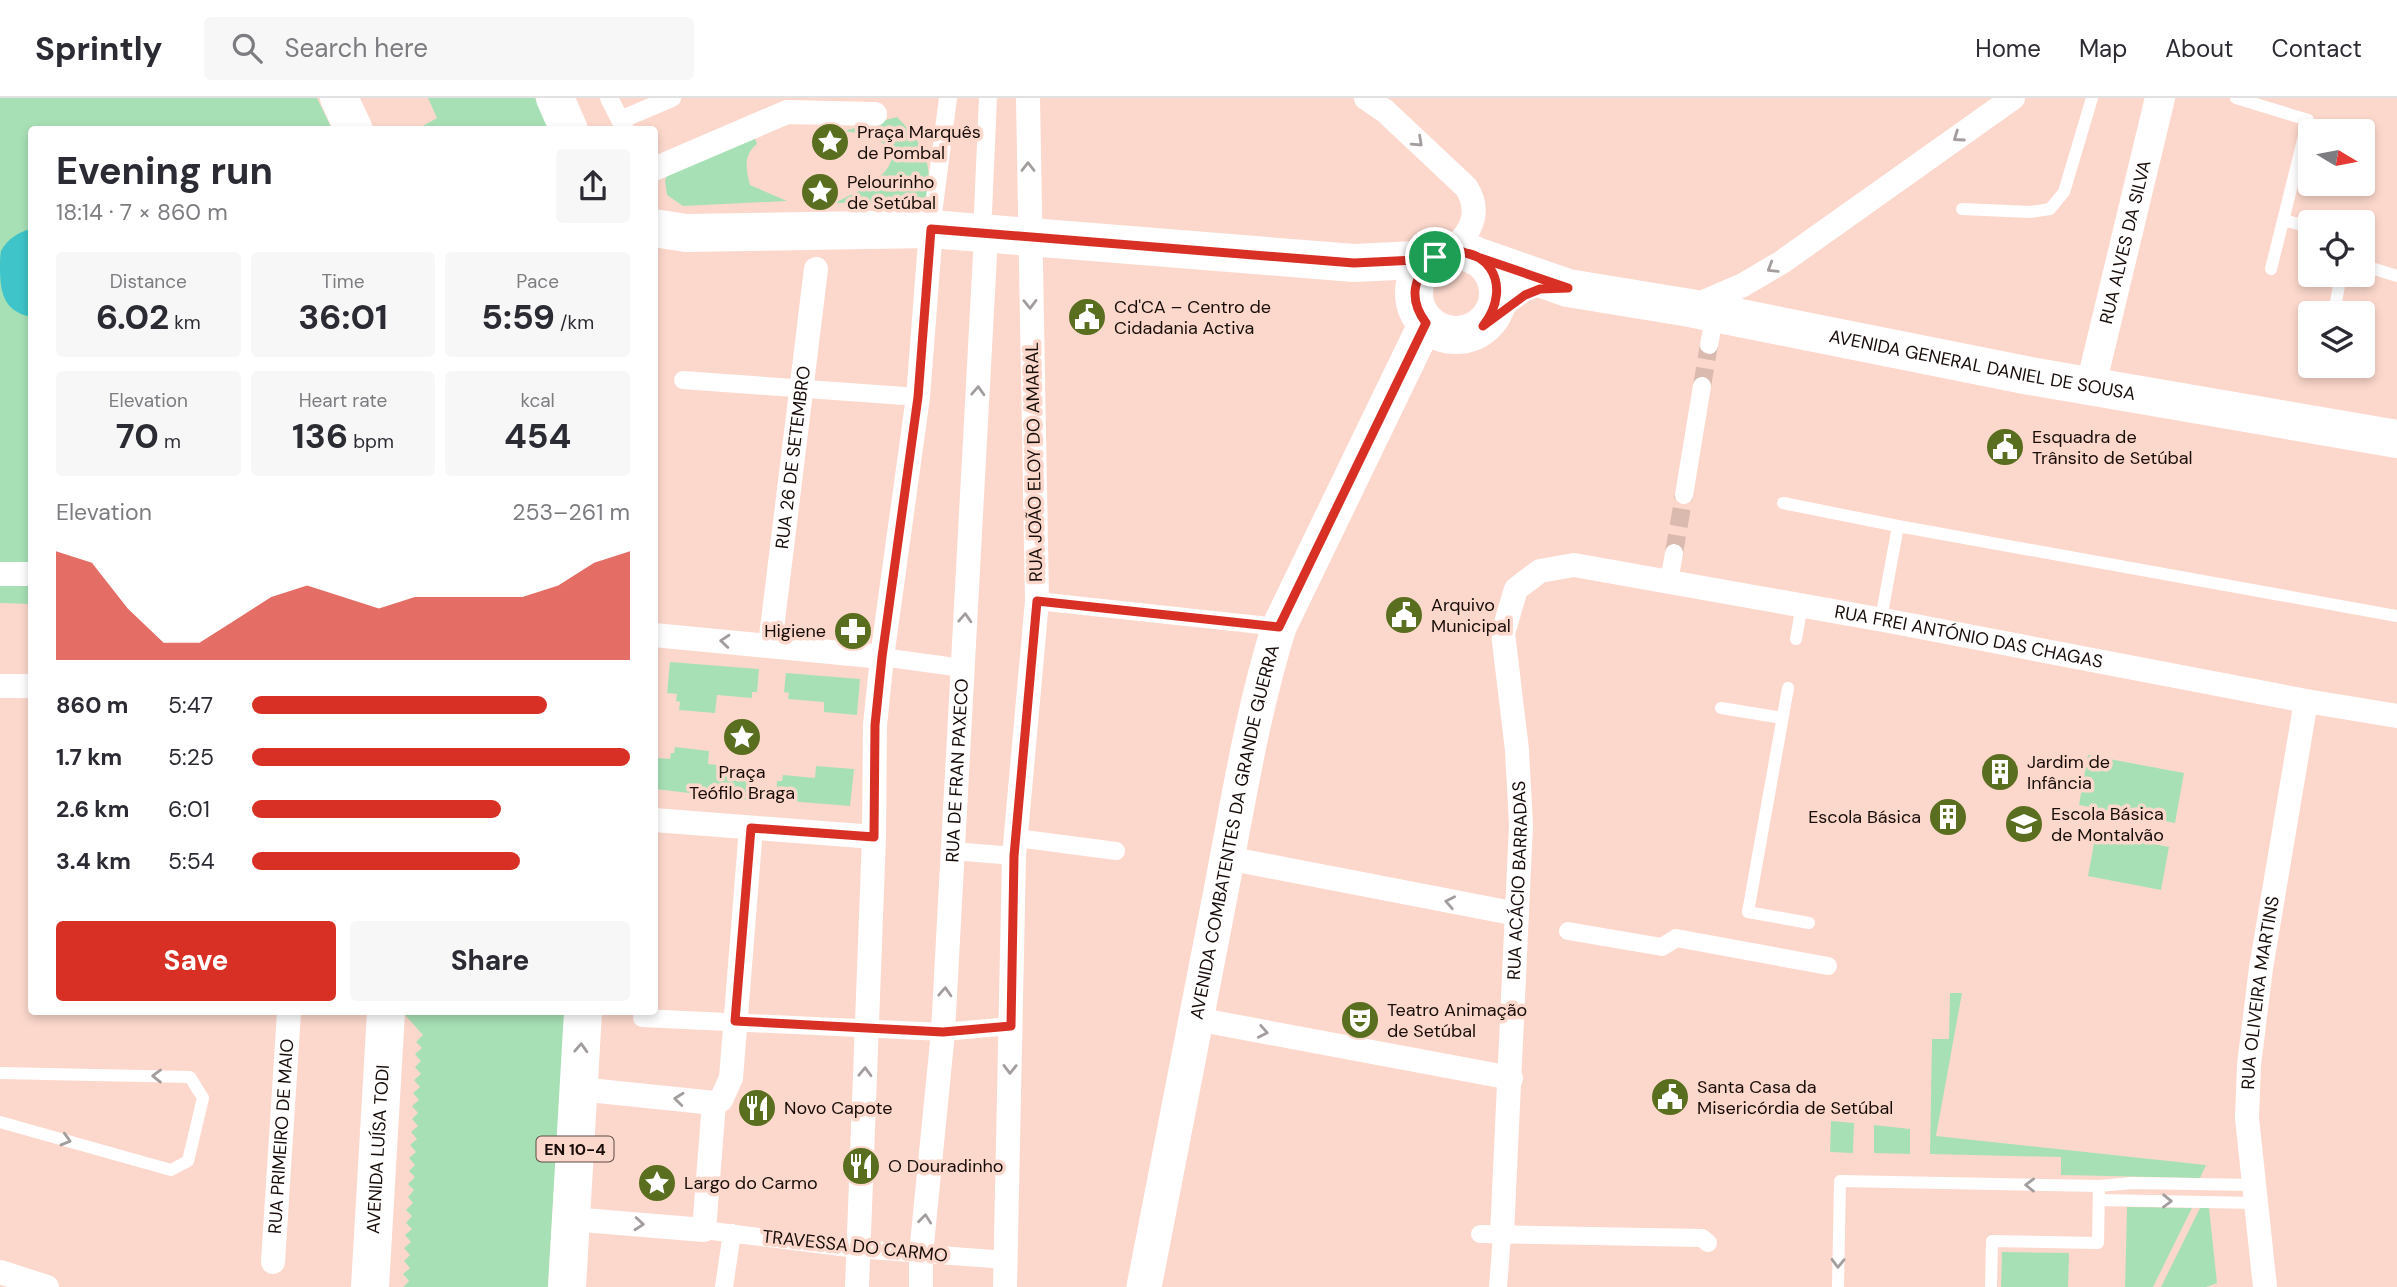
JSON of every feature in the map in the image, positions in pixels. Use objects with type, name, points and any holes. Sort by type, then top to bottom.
[{"type":"main road","points":[[339,98],[352,126]]},
{"type":"main road","points":[[555,98],[567,126]]},
{"type":"main road","points":[[665,237],[931,229],[1354,263],[1452,255],[1485,262],[1493,273],[1498,299],[1493,314],[1483,326],[1470,333],[1454,336],[1439,332],[1423,318],[1402,289],[1387,278],[1354,263]]},
{"type":"main road","points":[[1423,318],[1415,302],[1418,277],[1425,266],[1452,255]]},
{"type":"main road","name":"AVENIDA GENERAL DANIEL DE SOUSA","points":[[1452,255],[1568,288],[1705,322],[2091,385],[2397,439]]},
{"type":"main road","name":"AVENIDA GENERAL DANIEL DE SOUSA","points":[[1483,326],[1525,295],[1540,289],[1568,288]]},
{"type":"main road","name":"AVENIDA COMBATENTES DA GRANDE GUERRA","points":[[1144,1287],[1259,699],[1279,627],[1423,318]]},
{"type":"main road","name":"AVENIDA LUÍSA TODI","points":[[370,1287],[386,1015]]},
{"type":"main road","name":"EN 10-4","points":[[567,1287],[583,1015]]},
{"type":"street","points":[[609,98],[622,125],[672,98]]},
{"type":"street","points":[[983,212],[988,98]]},
{"type":"street","name":"RUA JOÃO ELOY DO AMARAL","points":[[1005,1287],[1015,847],[1037,601],[1028,98]]},
{"type":"street","points":[[1366,98],[1385,110],[1466,187],[1472,197],[1474,219],[1452,255]]},
{"type":"street","points":[[1705,322],[1743,285],[1782,262],[2013,98]]},
{"type":"street","name":"RUA ALVES DA SILVA","points":[[2091,385],[2160,98]]},
{"type":"street","points":[[857,1287],[874,837],[875,725],[918,397],[931,229],[948,102]]},
{"type":"street","points":[[658,167],[785,105],[875,114]]},
{"type":"street","name":"RUA DE FRAN PAXECO","points":[[921,1287],[921,1254],[943,1032],[985,255]]},
{"type":"street","name":"RUA 26 DE SETEMBRO","points":[[770,645],[817,269]]},
{"type":"street","points":[[683,380],[918,397]]},
{"type":"street","points":[[1684,495],[1702,386]]},
{"type":"street","points":[[1669,582],[1674,553]]},
{"type":"street","name":"RUA FREI ANTÓNIO DAS CHAGAS","points":[[1540,571],[1574,565],[1881,619],[2397,716]]},
{"type":"street","name":"RUA ACÁCIO BARRADAS","points":[[1498,1287],[1491,1235],[1511,1079],[1521,825],[1517,750],[1503,633],[1516,589],[1540,571]]},
{"type":"street","points":[[0,574],[28,574]]},
{"type":"street","points":[[1037,601],[1279,627]]},
{"type":"street","points":[[658,635],[882,657],[962,668]]},
{"type":"street","points":[[0,686],[28,686]]},
{"type":"street","name":"RUA OLIVEIRA MARTINS","points":[[2261,1286],[2247,1118],[2253,1021],[2306,701]]},
{"type":"street","points":[[658,820],[874,837]]},
{"type":"street","points":[[579,1089],[714,1103],[722,1100],[731,1078],[751,828]]},
{"type":"street","points":[[953,850],[1015,847],[1116,851]]},
{"type":"street","points":[[1227,858],[1517,914]]},
{"type":"street","points":[[1568,931],[1662,947],[1676,938],[1828,966]]},
{"type":"street","name":"RUA PRIMEIRO DE MAIO","points":[[273,1262],[289,1015]]},
{"type":"street","points":[[642,1018],[943,1032],[1011,1026]]},
{"type":"street","points":[[1196,1019],[1511,1079]]},
{"type":"street","points":[[571,1219],[704,1230],[714,1103]]},
{"type":"street","name":"TRAVESSA DO CARMO","points":[[704,1230],[857,1249],[1007,1260]]},
{"type":"street","points":[[724,1287],[732,1233]]},
{"type":"street","points":[[1491,1235],[1702,1238],[1708,1243]]},
{"type":"street","points":[[0,1272],[47,1287]]},
{"type":"lane","points":[[1962,209],[2030,212],[2050,209],[2064,192],[2092,98]]},
{"type":"lane","points":[[2236,98],[2308,120],[2271,269]]},
{"type":"lane","points":[[2283,220],[2298,224]]},
{"type":"lane","points":[[2375,269],[2397,276]]},
{"type":"lane","points":[[1783,503],[2397,615]]},
{"type":"lane","points":[[1881,619],[1898,526]]},
{"type":"lane","points":[[1796,639],[1802,605]]},
{"type":"lane","points":[[1788,688],[1748,912],[1808,923]]},
{"type":"lane","points":[[1721,708],[1782,718]]},
{"type":"lane","points":[[0,1073],[190,1077],[202,1098],[188,1161],[171,1170],[0,1122]]},
{"type":"lane","points":[[1838,1287],[1840,1181],[2099,1186],[2132,1183],[2255,1194]]},
{"type":"lane","points":[[1992,1287],[1992,1241],[2098,1243],[2099,1186]]},
{"type":"lane","points":[[2099,1200],[2255,1194]]},
{"type":"green space","points":[[0,98],[317,98],[331,126],[28,126],[28,604],[0,603]]},
{"type":"green space","points":[[428,98],[535,98],[548,126],[423,126],[437,118]]},
{"type":"green space","points":[[897,117],[915,137],[925,156],[930,203],[835,203],[880,177],[891,162],[893,152],[877,140],[844,131]]},
{"type":"green space","points":[[753,133],[757,144],[748,158],[750,185],[787,201],[683,206],[667,195],[665,181],[669,168]]},
{"type":"green space","points":[[670,662],[759,669],[757,692],[752,692],[752,698],[717,695],[715,713],[679,710],[677,694],[667,693]]},
{"type":"green space","points":[[786,673],[860,679],[857,715],[824,712],[824,702],[788,699],[789,693],[784,692]]},
{"type":"green space","points":[[675,747],[709,751],[708,764],[749,768],[748,775],[752,776],[749,800],[658,789],[658,758],[670,759],[671,753],[674,753]]},
{"type":"green space","points":[[2088,755],[2184,773],[2175,823],[2079,805]]},
{"type":"green space","points":[[816,766],[854,769],[850,806],[776,800],[777,781],[782,781],[783,775],[815,778]]},
{"type":"green space","points":[[2096,833],[2169,847],[2161,890],[2088,876]]},
{"type":"green space","points":[[1950,993],[1962,993],[1936,1136],[2206,1165],[2200,1178],[2061,1175],[2061,1157],[1930,1154],[1932,1039],[1949,1039]]},
{"type":"green space","points":[[405,1015],[565,1015],[548,1287],[403,1287],[409,1281],[403,1274],[410,1268],[404,1261],[410,1255],[404,1248],[411,1242],[405,1235],[412,1229],[406,1223],[412,1216],[406,1210],[413,1203],[408,1197],[414,1190],[408,1184],[415,1177],[409,1171],[415,1165],[409,1158],[416,1152],[410,1145],[417,1139],[411,1132],[418,1126],[412,1119],[418,1113],[412,1106],[419,1100],[413,1093],[420,1087],[414,1080],[421,1074],[415,1067],[421,1061],[415,1054],[422,1048],[416,1042],[423,1035]]},
{"type":"green space","points":[[1831,1121],[1854,1123],[1853,1153],[1830,1152]]},
{"type":"green space","points":[[1874,1125],[1910,1129],[1910,1154],[1874,1153]]},
{"type":"green space","points":[[2127,1207],[2192,1208],[2153,1287],[2125,1287]]},
{"type":"green space","points":[[2200,1208],[2209,1208],[2217,1283],[2206,1287],[2161,1287]]},
{"type":"green space","points":[[2002,1252],[2069,1253],[2068,1287],[2001,1287]]},
{"type":"water","points":[[28,230],[28,316],[9,305],[1,285],[1,251],[18,234]]},
{"type":"tunnel","points":[[1702,386],[1709,345]]},
{"type":"tunnel","points":[[1674,553],[1684,495]]},
{"type":"place","name":"Praça Marquês de Pombal","points":[[830,142]]},
{"type":"place","name":"Pelourinho de Setúbal","points":[[820,192]]},
{"type":"place","name":"Cd'CA – Centro de Cidadania Activa","points":[[1087,317]]},
{"type":"place","name":"Esquadra de Trânsito de Setúbal","points":[[2005,447]]},
{"type":"place","name":"Arquivo Municipal","points":[[1404,615]]},
{"type":"place","name":"Higiene","points":[[853,631]]},
{"type":"place","name":"Praça Teófilo Braga","points":[[742,737]]},
{"type":"place","name":"Jardim de Infância","points":[[2000,772]]},
{"type":"place","name":"Escola Básica","points":[[1948,817]]},
{"type":"place","name":"Escola Básica de Montalvão","points":[[2024,824]]},
{"type":"place","name":"Teatro Animação de Setúbal","points":[[1360,1020]]},
{"type":"place","name":"Santa Casa da Misericórdia de Setúbal","points":[[1670,1097]]},
{"type":"place","name":"Novo Capote","points":[[757,1108]]},
{"type":"place","name":"O Douradinho","points":[[861,1166]]},
{"type":"place","name":"Largo do Carmo","points":[[657,1183]]},
{"type":"route","points":[[1435,257],[1418,277],[1415,289],[1415,302],[1426,323],[1279,627],[1037,601],[1014,856],[1011,1026],[943,1032],[735,1021],[751,828],[874,837],[875,725],[918,397],[931,229],[983,231],[1354,263],[1416,260],[1447,252],[1460,251],[1474,255],[1544,278],[1568,288],[1540,289],[1525,295],[1483,326],[1493,314],[1498,299],[1493,273],[1485,262],[1460,251],[1435,257]]}]
